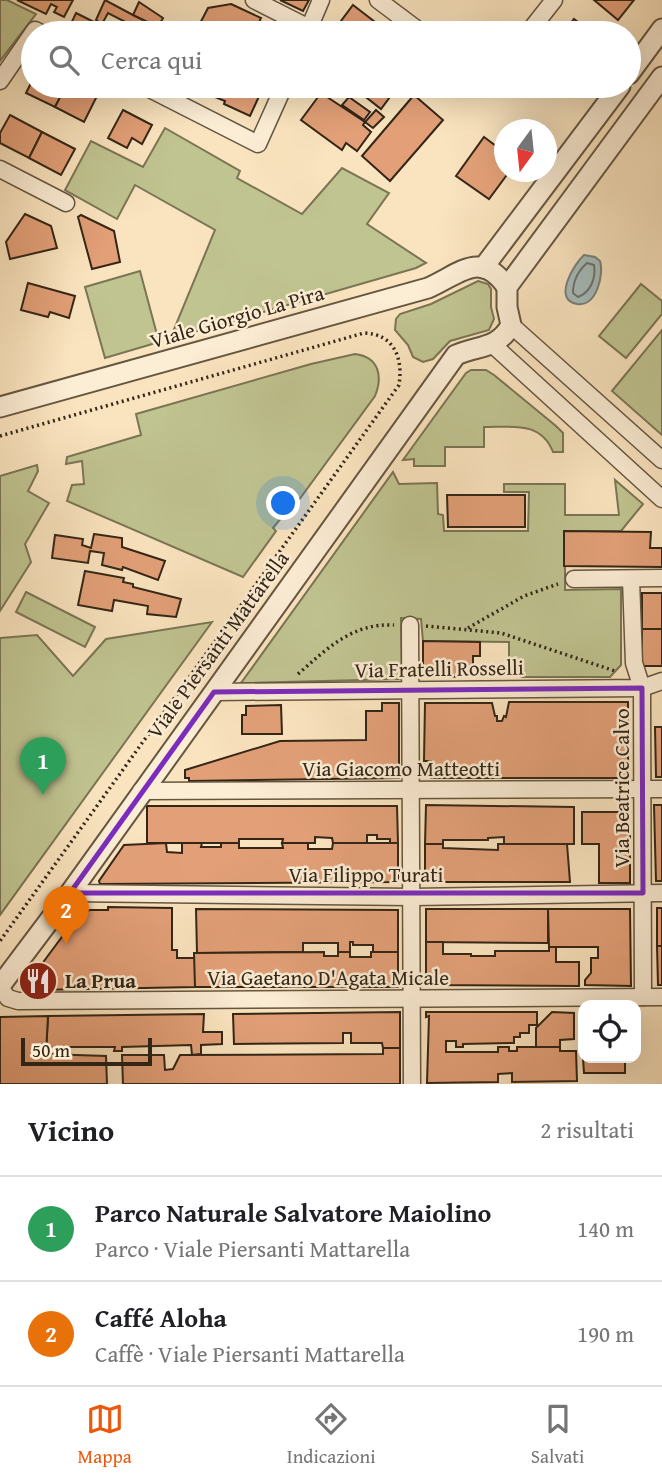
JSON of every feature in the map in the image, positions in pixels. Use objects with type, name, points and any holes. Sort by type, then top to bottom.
[{"type":"street","points":[[254,0],[292,21]]},
{"type":"street","points":[[312,21],[321,0]]},
{"type":"street","points":[[378,0],[406,21]]},
{"type":"street","points":[[537,21],[554,0]]},
{"type":"street","points":[[641,58],[662,29]]},
{"type":"street","points":[[0,81],[21,54]]},
{"type":"street","points":[[662,77],[507,287],[511,325],[662,460]]},
{"type":"street","points":[[168,98],[258,144],[279,98]]},
{"type":"street","points":[[507,287],[498,275],[482,268],[611,98]]},
{"type":"street","points":[[0,169],[66,202]]},
{"type":"street","name":"Viale Giorgio La Pira","points":[[0,407],[428,288],[468,266],[482,268]]},
{"type":"street","name":"Viale Piersanti Mattarella","points":[[0,987],[456,355],[504,338],[511,325]]},
{"type":"street","points":[[492,344],[662,499]]},
{"type":"street","points":[[574,579],[662,578]]},
{"type":"street","name":"Via Beatrice Calvo","points":[[631,579],[634,663],[642,688],[643,997]]},
{"type":"street","points":[[410,625],[412,1084]]},
{"type":"street","name":"Via Fratelli Rosselli","points":[[214,692],[642,688],[662,681]]},
{"type":"street","name":"Via Giacomo Matteotti","points":[[141,791],[662,789]]},
{"type":"street","name":"Via Filippo Turati","points":[[70,893],[412,897],[662,893]]},
{"type":"street","name":"Via Gaetano D'Agata Micale","points":[[0,987],[8,998],[18,1001],[662,997]]},
{"type":"path","points":[[0,436],[364,333],[382,337],[396,350],[401,362],[399,385],[0,941]]},
{"type":"path","points":[[466,629],[524,596],[574,579]]},
{"type":"path","points":[[284,692],[297,675],[353,631],[380,624],[501,633],[618,672],[642,688]]},
{"type":"highlighted area","points":[[642,688],[643,893],[70,893],[214,692]]},
{"type":"green space","points":[[0,0],[7,0],[36,14],[31,21],[21,21],[21,34],[0,61]]},
{"type":"green space","points":[[165,128],[240,171],[237,178],[302,214],[342,168],[389,193],[367,224],[426,263],[170,339],[215,230],[135,185],[117,219],[65,190],[91,141],[143,167]]},
{"type":"green space","points":[[140,271],[159,342],[105,358],[85,287]]},
{"type":"green space","points":[[478,281],[488,284],[491,289],[494,319],[489,330],[450,341],[433,359],[423,362],[413,357],[408,345],[395,330],[396,319],[400,314],[431,304]]},
{"type":"green space","points":[[641,284],[662,301],[662,314],[626,358],[599,336]]},
{"type":"green space","points":[[662,330],[662,435],[612,391]]},
{"type":"green space","points":[[355,354],[369,359],[377,369],[379,381],[375,396],[293,508],[290,507],[273,528],[276,531],[243,577],[67,501],[72,485],[84,484],[82,461],[66,464],[67,457],[141,435],[136,414]]},
{"type":"green space","points":[[471,370],[486,370],[494,375],[556,426],[563,433],[563,452],[553,452],[548,442],[533,430],[484,427],[484,447],[445,447],[445,466],[414,466],[414,459],[403,460],[466,373]]},
{"type":"green space","points":[[37,465],[38,471],[28,491],[49,503],[25,544],[31,562],[0,611],[0,476]]},
{"type":"green space","points":[[393,472],[399,484],[437,483],[438,514],[443,515],[444,531],[528,531],[529,492],[504,492],[504,484],[565,484],[565,515],[619,515],[615,480],[643,504],[621,531],[565,531],[565,590],[621,589],[621,665],[610,677],[523,677],[509,672],[509,642],[423,641],[421,619],[401,618],[402,679],[241,683]]},
{"type":"green space","points":[[26,592],[95,627],[85,647],[16,612]]},
{"type":"green space","points":[[212,622],[0,915],[0,638],[37,635],[73,676],[106,639]]},
{"type":"water","points":[[584,255],[600,261],[600,281],[590,300],[577,304],[566,296],[567,281]]},
{"type":"building","points":[[17,0],[73,0],[64,17],[54,12],[57,7],[51,4],[46,14]]},
{"type":"building","points":[[105,0],[145,21],[124,21],[108,13],[104,21],[96,20]]},
{"type":"building","points":[[280,0],[309,0],[303,11]]},
{"type":"building","points":[[594,0],[634,0],[618,20]]},
{"type":"building","points":[[139,2],[163,18],[161,21],[146,21],[133,15]]},
{"type":"building","points":[[231,4],[261,18],[260,21],[201,21],[208,8]]},
{"type":"building","points":[[353,5],[374,21],[341,21]]},
{"type":"building","points":[[76,13],[92,21],[72,21]]},
{"type":"building","points":[[36,98],[60,98],[55,107]]},
{"type":"building","points":[[60,98],[96,98],[84,122],[55,107]]},
{"type":"building","points":[[218,98],[258,98],[250,116],[224,104],[225,101]]},
{"type":"building","points":[[317,98],[329,98],[365,122],[363,125],[371,132],[357,151],[346,143],[342,150],[301,120]]},
{"type":"building","points":[[350,98],[370,112],[364,120],[342,105]]},
{"type":"building","points":[[367,98],[389,98],[381,109]]},
{"type":"building","points":[[411,98],[417,98],[443,120],[390,181],[362,156]]},
{"type":"building","points":[[123,110],[152,125],[142,144],[132,138],[127,148],[108,138]]},
{"type":"building","points":[[376,110],[384,117],[373,128],[365,122]]},
{"type":"building","points":[[10,115],[42,132],[29,158],[0,143],[0,133]]},
{"type":"building","points":[[42,132],[75,149],[61,175],[29,158]]},
{"type":"building","points":[[484,137],[494,144],[494,182],[502,182],[489,199],[456,176]]},
{"type":"building","points":[[25,214],[51,226],[57,248],[10,259],[6,242]]},
{"type":"building","points":[[81,215],[114,231],[120,262],[92,269],[78,217]]},
{"type":"building","points":[[28,283],[75,296],[69,318],[50,312],[48,317],[21,310]]},
{"type":"building","points":[[447,495],[525,495],[525,527],[448,527]]},
{"type":"building","points":[[564,531],[651,532],[650,548],[662,548],[662,567],[564,566]]},
{"type":"building","points":[[94,534],[122,538],[122,547],[165,561],[158,580],[123,567],[122,570],[102,565],[104,553],[90,551],[88,563],[52,558],[55,535],[83,539],[82,545],[91,548]]},
{"type":"building","points":[[85,571],[124,578],[123,582],[133,584],[133,587],[181,599],[176,617],[147,614],[148,606],[114,600],[112,611],[78,605]]},
{"type":"building","points":[[642,593],[662,593],[662,629],[642,629]]},
{"type":"building","points":[[642,629],[662,629],[662,666],[642,666]]},
{"type":"building","points":[[423,641],[480,642],[480,656],[473,656],[473,672],[462,672],[462,677],[423,676]]},
{"type":"building","points":[[509,702],[628,702],[628,778],[431,778],[431,761],[424,761],[425,703],[492,703],[497,721],[502,721],[504,716],[506,717]]},
{"type":"building","points":[[382,703],[399,703],[399,778],[189,781],[189,778],[185,778],[185,770],[280,741],[366,740],[366,711],[382,711]]},
{"type":"building","points":[[281,705],[282,734],[242,734],[242,715],[246,715],[246,706]]},
{"type":"building","points":[[655,727],[662,727],[662,777],[656,777]]},
{"type":"building","points":[[426,805],[574,807],[574,844],[504,844],[504,837],[488,840],[443,840],[443,844],[425,844]]},
{"type":"building","points":[[654,805],[662,805],[662,881],[656,881]]},
{"type":"building","points":[[147,806],[397,806],[398,843],[390,843],[390,839],[377,839],[377,835],[367,835],[367,843],[333,843],[332,838],[315,837],[315,843],[282,843],[283,839],[239,839],[239,843],[147,843]]},
{"type":"building","points":[[582,812],[625,812],[625,832],[630,832],[630,883],[599,883],[599,844],[582,844]]},
{"type":"building","points":[[166,843],[167,852],[182,853],[182,843],[202,843],[201,847],[239,843],[239,848],[283,848],[282,843],[308,843],[308,849],[332,849],[333,843],[398,843],[398,882],[100,884],[99,881],[124,845]]},
{"type":"building","points":[[425,844],[443,844],[443,848],[498,850],[498,844],[567,844],[570,882],[425,882]]},
{"type":"building","points":[[108,907],[172,908],[172,950],[177,950],[177,958],[195,958],[195,987],[37,990],[30,980],[76,918],[90,910],[108,910]]},
{"type":"building","points":[[657,908],[662,908],[662,946],[657,946]]},
{"type":"building","points":[[196,909],[398,910],[398,952],[373,952],[373,945],[353,945],[353,942],[350,942],[350,952],[338,952],[338,943],[303,943],[303,952],[197,953]]},
{"type":"building","points":[[426,909],[548,909],[548,943],[426,942]]},
{"type":"building","points":[[548,909],[630,909],[631,986],[585,985],[585,980],[591,973],[591,958],[598,958],[598,947],[549,947]]},
{"type":"building","points":[[426,942],[443,942],[443,954],[471,956],[495,956],[495,951],[549,951],[549,947],[556,947],[556,962],[579,962],[579,986],[426,985]]},
{"type":"building","points":[[657,946],[662,946],[662,985],[658,985]]},
{"type":"building","points":[[324,952],[324,956],[338,956],[338,952],[350,952],[350,957],[371,957],[371,952],[398,952],[398,987],[195,987],[194,953]]},
{"type":"building","points":[[400,1012],[400,1048],[383,1048],[382,1043],[351,1043],[351,1033],[343,1033],[343,1043],[234,1044],[233,1014]]},
{"type":"building","points":[[426,1012],[537,1012],[537,1025],[529,1025],[529,1033],[520,1033],[520,1037],[514,1037],[514,1043],[463,1044],[463,1047],[456,1047],[456,1041],[446,1041],[446,1052],[498,1052],[498,1047],[509,1047],[509,1051],[517,1051],[517,1047],[560,1047],[560,1051],[576,1051],[577,1081],[512,1082],[512,1073],[498,1074],[498,1082],[427,1083],[429,1016],[426,1017]]},
{"type":"building","points":[[552,1012],[574,1013],[574,1039],[560,1040],[560,1047],[536,1047],[536,1028]]},
{"type":"building","points":[[204,1014],[203,1032],[222,1032],[222,1044],[201,1045],[201,1054],[192,1055],[191,1045],[122,1047],[122,1051],[114,1051],[115,1047],[49,1047],[46,1051],[48,1016]]},
{"type":"building","points":[[48,1016],[46,1054],[106,1056],[107,1084],[0,1084],[0,1017]]},
{"type":"building","points":[[383,1048],[400,1048],[400,1084],[123,1084],[122,1055],[164,1055],[165,1070],[173,1069],[180,1055],[383,1054]]},
{"type":"building","points":[[583,1063],[625,1063],[625,1073],[584,1073]]},
{"type":"place","name":"Parco Naturale Salvatore Maiolino","points":[[43,795]]},
{"type":"place","name":"Caffé Aloha","points":[[66,944]]},
{"type":"place","name":"La Prua","points":[[38,981]]}]
